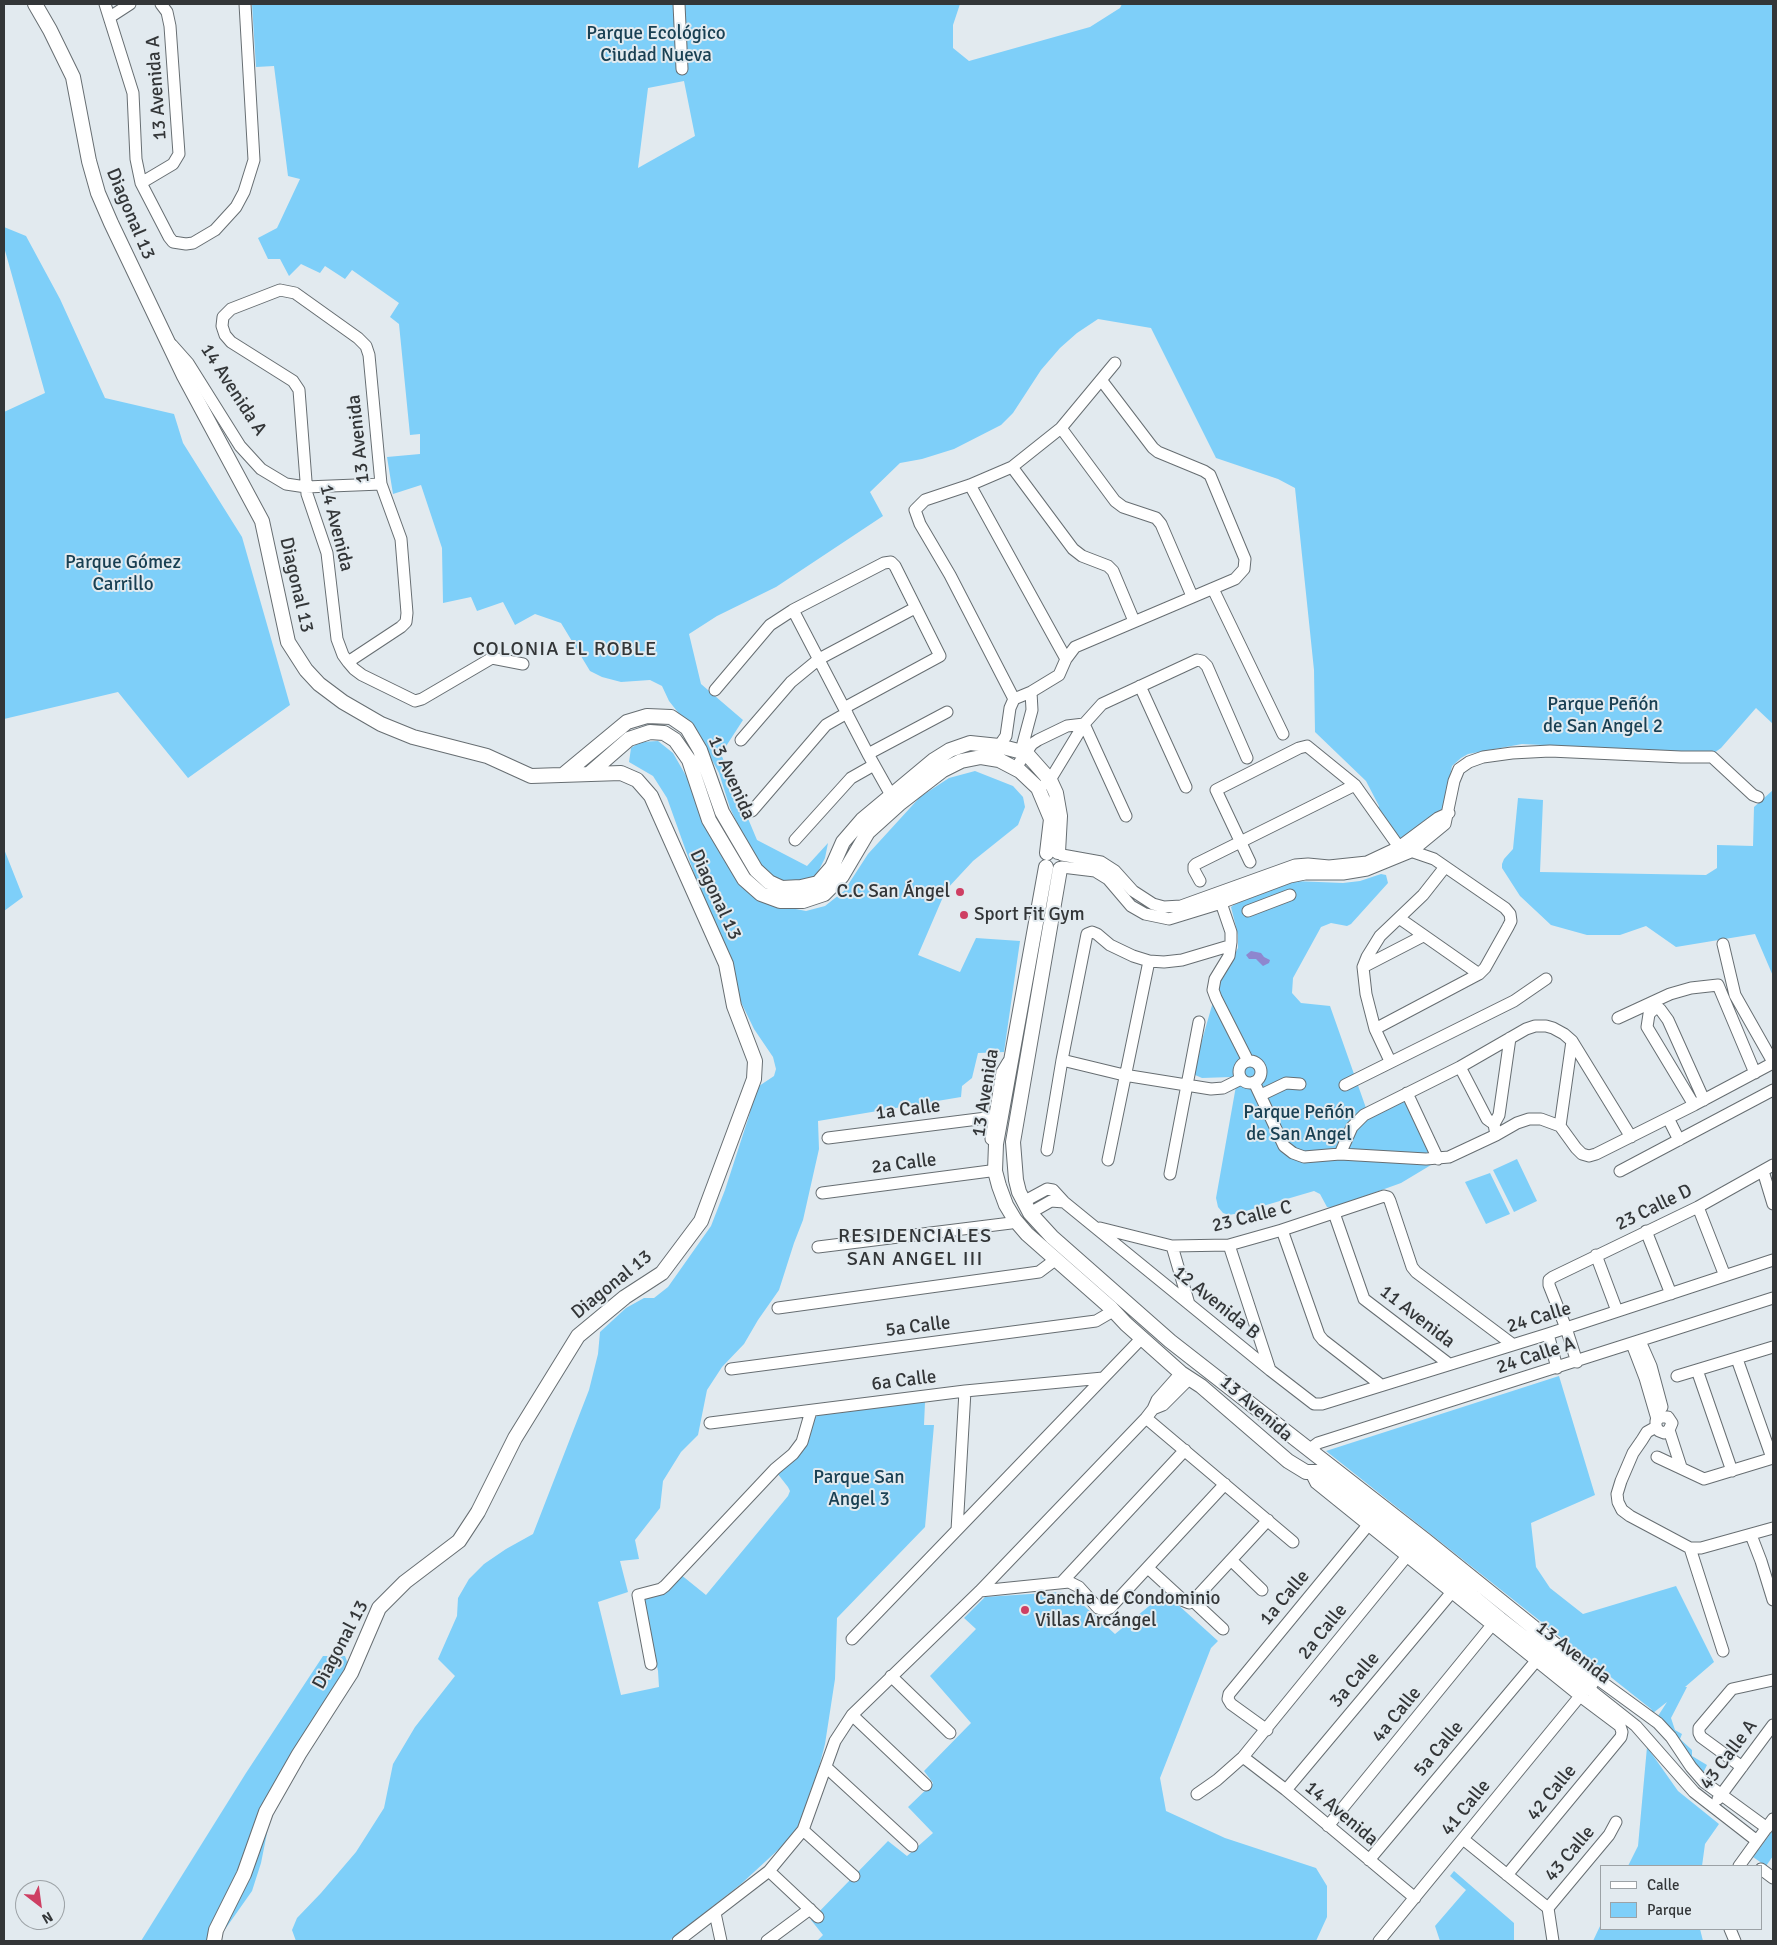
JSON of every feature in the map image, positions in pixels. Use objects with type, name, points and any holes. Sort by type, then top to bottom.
[{"type":"street","name":"Diagonal 13","points":[[34,4],[50,30],[73,77],[89,161],[98,193],[165,335],[262,521],[288,642],[306,670],[343,702],[380,724],[413,737],[487,756],[531,776],[621,773],[637,780],[651,796],[726,964],[734,1006],[755,1061],[754,1079],[701,1221],[662,1273],[626,1297],[578,1336],[515,1438],[478,1512],[459,1541],[405,1582],[379,1608],[351,1673],[299,1754],[266,1812],[244,1874],[216,1930],[214,1941]]},
{"type":"street","points":[[104,4],[110,17],[134,94],[136,160],[141,184],[169,237],[173,242],[186,244],[193,243],[215,230],[236,207],[244,192],[254,160],[245,4]]},
{"type":"street","points":[[110,17],[130,4]]},
{"type":"street","name":"13 Avenida A","points":[[141,184],[173,164],[179,154],[170,26],[168,12],[161,4]]},
{"type":"street","points":[[679,4],[682,69]]},
{"type":"street","name":"13 Avenida","points":[[223,330],[223,318],[231,309],[276,292],[290,291],[358,338],[367,349],[381,484],[402,539],[406,620],[401,627],[348,662]]},
{"type":"street","name":"14 Avenida","points":[[223,330],[231,342],[288,378],[297,386],[306,487],[328,554],[337,639],[348,662],[362,675],[415,700],[422,699],[492,658],[523,664]]},
{"type":"street","name":"14 Avenida A","points":[[165,335],[176,339],[191,357],[247,446],[265,464],[270,474],[282,482],[306,487]]},
{"type":"street","points":[[1014,699],[950,575],[920,524],[915,510],[925,500],[1012,467],[1061,428],[1102,382],[1116,363]]},
{"type":"street","points":[[999,746],[1006,736],[1010,708],[1014,699],[1031,692],[1059,675],[1066,659],[1076,647],[1235,579],[1244,569],[1245,559],[1210,476],[1204,471],[1153,448],[1102,382]]},
{"type":"street","points":[[1061,428],[1115,501],[1123,507],[1156,518],[1161,524],[1192,596]]},
{"type":"street","points":[[1012,467],[1073,549],[1082,556],[1108,566],[1113,571],[1134,622]]},
{"type":"street","points":[[306,487],[381,484]]},
{"type":"street","points":[[970,484],[1066,659]]},
{"type":"street","points":[[715,690],[770,625],[793,610],[884,563],[891,562],[895,566],[914,608],[940,656],[846,710],[826,725],[752,811]]},
{"type":"street","points":[[1213,589],[1283,734]]},
{"type":"street","points":[[741,740],[791,682],[819,659],[914,608]]},
{"type":"street","points":[[793,610],[868,754],[895,799]]},
{"type":"street","points":[[1038,788],[1050,780],[1084,724],[1102,704],[1197,660],[1202,661],[1207,666],[1247,758]]},
{"type":"street","points":[[1140,686],[1186,787]]},
{"type":"street","points":[[1024,752],[1032,710],[1031,692]]},
{"type":"street","points":[[868,754],[947,712]]},
{"type":"street","name":"13 Avenida","points":[[563,775],[627,722],[647,716],[671,717],[687,728],[700,750],[722,812],[756,870],[769,882],[782,888],[818,883],[832,867],[843,842],[862,820],[895,799],[915,783],[934,760],[950,750],[970,743],[999,746],[1024,752],[1050,780],[1056,793],[1060,816],[1056,860],[1013,1142],[1016,1180],[1027,1207],[1052,1237],[1170,1341],[1310,1449],[1588,1687],[1658,1723],[1672,1737],[1691,1767],[1704,1782],[1721,1795],[1770,1824]]},
{"type":"street","points":[[1015,769],[1024,752],[1038,740],[1067,726],[1084,724]]},
{"type":"street","points":[[1084,724],[1126,816]]},
{"type":"street","name":"13 Avenida","points":[[590,773],[629,740],[650,732],[664,733],[675,740],[689,760],[709,820],[744,879],[761,894],[780,901],[803,901],[824,894],[842,876],[868,832],[895,799]]},
{"type":"street","points":[[1250,862],[1216,790],[1220,786],[1307,746],[1355,785],[1399,847],[1434,859],[1505,908],[1510,914],[1508,926],[1485,968],[1479,974],[1375,1029]]},
{"type":"street","points":[[1271,877],[1305,874],[1343,874],[1367,870],[1410,852],[1445,824],[1449,813],[1454,781],[1459,769],[1469,762],[1512,753],[1550,751],[1712,757],[1753,795],[1758,797]]},
{"type":"street","name":"13 Avenida","points":[[915,783],[961,761],[981,758],[999,760],[1029,779],[1038,788],[1051,819],[1056,860],[1010,1058],[996,1144],[995,1171],[1006,1205],[1027,1234],[1110,1311],[1282,1456],[1300,1470],[1322,1472],[1500,1619],[1636,1726],[1694,1792],[1757,1841]]},
{"type":"street","points":[[795,840],[851,778],[874,765]]},
{"type":"street","points":[[1200,881],[1194,866],[1355,785]]},
{"type":"street","points":[[1056,860],[1095,872],[1108,879],[1131,906],[1144,914],[1169,919],[1271,877],[1295,865],[1330,866],[1367,862],[1399,847],[1438,818],[1449,813]]},
{"type":"street","points":[[1390,1061],[1375,1029],[1366,994],[1363,967],[1366,957],[1380,936],[1432,886],[1445,867]]},
{"type":"street","points":[[1271,877],[1277,901]]},
{"type":"street","points":[[1248,911],[1290,895]]},
{"type":"street","points":[[1063,1057],[1125,1071],[1186,1081],[1206,1082],[1222,1082],[1242,1069],[1254,1061],[1259,1066],[1261,1072],[1259,1078],[1250,1083],[1242,1069],[1208,997],[1206,985],[1221,953],[1229,946],[1231,932],[1219,898]]},
{"type":"street","points":[[1399,918],[1479,974]]},
{"type":"street","points":[[1047,1150],[1087,934],[1092,932],[1110,945],[1149,961],[1182,960],[1229,946]]},
{"type":"street","points":[[1363,967],[1423,936]]},
{"type":"street","points":[[1254,1082],[1284,1146],[1293,1154],[1314,1157],[1340,1154],[1438,1159],[1455,1155],[1495,1130],[1517,1122],[1541,1119],[1560,1126],[1576,1148],[1582,1154],[1588,1156],[1699,1103],[1773,1062],[1735,995],[1723,944]]},
{"type":"street","points":[[1108,1160],[1149,961]]},
{"type":"street","points":[[1345,1084],[1514,1001],[1546,978]]},
{"type":"street","points":[[1618,1018],[1670,994],[1691,988],[1718,986],[1755,1073]]},
{"type":"street","points":[[1654,1009],[1660,1009],[1668,1020],[1699,1103],[1648,1028],[1649,1014],[1654,1009]]},
{"type":"street","points":[[1170,1174],[1186,1081],[1199,1022]]},
{"type":"street","points":[[1340,1154],[1348,1133],[1356,1121],[1364,1115],[1460,1067],[1526,1029],[1546,1026],[1564,1034],[1572,1041],[1631,1137]]},
{"type":"street","points":[[1495,1130],[1499,1115],[1510,1038]]},
{"type":"street","points":[[1560,1126],[1572,1041]]},
{"type":"street","points":[[1010,1058],[1002,1072],[989,1156],[990,1171],[999,1200],[1011,1223],[1024,1240],[1110,1311],[1137,1343],[1156,1350],[1168,1347],[1170,1341]]},
{"type":"street","points":[[1460,1067],[1487,1119],[1495,1130]]},
{"type":"street","points":[[1260,1095],[1286,1084],[1300,1084]]},
{"type":"street","points":[[1620,1171],[1773,1090]]},
{"type":"street","points":[[1407,1094],[1438,1159]]},
{"type":"street","name":"1a Calle","points":[[828,1138],[994,1117]]},
{"type":"street","points":[[1668,1118],[1679,1140]]},
{"type":"street","points":[[1768,1168],[1773,1204]]},
{"type":"street","name":"23 Calle D","points":[[1566,1328],[1549,1285],[1549,1280],[1596,1255],[1698,1207],[1768,1168]]},
{"type":"street","name":"2a Calle","points":[[822,1193],[990,1171]]},
{"type":"street","name":"23 Calle C","points":[[1096,1227],[1172,1246],[1229,1245],[1282,1230],[1384,1196],[1388,1197],[1412,1267],[1416,1272],[1512,1344]]},
{"type":"street","name":"12 Avenida B","points":[[1027,1207],[1051,1200],[1064,1202],[1314,1404]]},
{"type":"street","points":[[1698,1207],[1725,1276]]},
{"type":"street","name":"11 Avenida","points":[[1334,1213],[1364,1299],[1449,1364]]},
{"type":"street","points":[[818,1247],[1011,1223]]},
{"type":"street","points":[[1282,1230],[1319,1335],[1382,1385]]},
{"type":"street","points":[[1646,1231],[1671,1294]]},
{"type":"street","points":[[1229,1245],[1270,1370]]},
{"type":"street","points":[[1172,1246],[1189,1304]]},
{"type":"street","points":[[1596,1255],[1617,1311]]},
{"type":"street","name":"24 Calle","points":[[1314,1404],[1322,1404],[1548,1334],[1773,1260]]},
{"type":"street","points":[[778,1308],[1039,1272],[1051,1263]]},
{"type":"street","points":[[1110,1311],[1122,1298]]},
{"type":"street","name":"24 Calle A","points":[[1310,1449],[1318,1443],[1773,1298]]},
{"type":"street","name":"5a Calle","points":[[731,1369],[1096,1321],[1110,1311]]},
{"type":"street","points":[[1566,1328],[1577,1362]]},
{"type":"street","points":[[1548,1334],[1557,1368]]},
{"type":"street","points":[[1636,1342],[1662,1432],[1669,1430],[1681,1467]]},
{"type":"street","points":[[852,1639],[1137,1343]]},
{"type":"street","points":[[1677,1376],[1773,1347]]},
{"type":"street","points":[[1657,1458],[1681,1467],[1704,1479],[1772,1458],[1737,1359]]},
{"type":"street","points":[[1697,1370],[1732,1471]]},
{"type":"street","points":[[678,1941],[769,1871],[803,1830],[827,1768],[835,1741],[852,1715],[980,1591],[1150,1414],[1156,1400],[1190,1379],[1211,1373]]},
{"type":"street","name":"6a Calle","points":[[710,1423],[965,1391],[1103,1378]]},
{"type":"street","points":[[957,1530],[965,1391]]},
{"type":"street","points":[[651,1664],[638,1596],[666,1586],[775,1468],[793,1454],[802,1442],[811,1411]]},
{"type":"street","points":[[1150,1414],[1185,1450],[1293,1542]]},
{"type":"street","points":[[1659,1420],[1647,1432],[1633,1453],[1616,1494],[1622,1510],[1690,1548],[1701,1548],[1773,1528]]},
{"type":"street","points":[[1282,1456],[1310,1449],[1310,1472],[1316,1483],[1536,1661],[1588,1687]]},
{"type":"street","points":[[1062,1582],[1185,1450]]},
{"type":"street","points":[[980,1591],[1062,1582],[1074,1583],[1098,1608],[1104,1610],[1110,1608],[1225,1484]]},
{"type":"street","points":[[1148,1568],[1184,1601],[1189,1603],[1194,1601],[1268,1520]]},
{"type":"street","name":"1a Calle","points":[[1267,1730],[1231,1704],[1228,1699],[1229,1694],[1369,1524]]},
{"type":"street","points":[[1751,1535],[1772,1588],[1773,1600]]},
{"type":"street","points":[[1690,1548],[1722,1651]]},
{"type":"street","name":"2a Calle","points":[[1197,1794],[1217,1780],[1243,1757],[1267,1730],[1407,1556]]},
{"type":"street","points":[[1761,1561],[1773,1557]]},
{"type":"street","points":[[1231,1560],[1262,1590]]},
{"type":"street","name":"3a Calle","points":[[1286,1790],[1452,1592]]},
{"type":"street","points":[[1194,1601],[1223,1628]]},
{"type":"street","name":"4a Calle","points":[[1328,1826],[1492,1625]]},
{"type":"street","name":"5a Calle","points":[[1369,1860],[1536,1661]]},
{"type":"street","points":[[891,1676],[950,1733]]},
{"type":"street","points":[[1742,1767],[1701,1737],[1699,1728],[1732,1688],[1773,1680]]},
{"type":"street","name":"42 Calle","points":[[1508,1875],[1621,1737],[1620,1726],[1588,1687]]},
{"type":"street","name":"41 Calle","points":[[1379,1941],[1588,1687]]},
{"type":"street","points":[[852,1715],[926,1785]]},
{"type":"street","name":"43 Calle A","points":[[1712,1807],[1773,1725]]},
{"type":"street","name":"14 Avenida","points":[[1243,1757],[1286,1790],[1415,1898]]},
{"type":"street","points":[[827,1768],[912,1846]]},
{"type":"street","name":"43 Calle","points":[[1548,1908],[1609,1835],[1616,1822]]},
{"type":"street","points":[[1743,1862],[1770,1824]]},
{"type":"street","points":[[803,1830],[854,1876]]},
{"type":"street","points":[[1464,1839],[1548,1908],[1553,1941]]},
{"type":"street","points":[[1762,1870],[1773,1878]]},
{"type":"street","points":[[767,1941],[814,1913],[769,1871]]},
{"type":"street","points":[[715,1913],[722,1941]]},
{"type":"green space","points":[[252,4],[960,4],[953,25],[953,48],[969,61],[1090,27],[1120,8],[1122,4],[1773,4],[1773,724],[1756,708],[1721,748],[1714,753],[1522,744],[1468,754],[1452,766],[1443,811],[1401,844],[1378,809],[1379,806],[1366,781],[1315,732],[1314,670],[1295,488],[1278,479],[1216,458],[1151,328],[1098,319],[1077,333],[1060,348],[1041,370],[1013,413],[1001,425],[954,449],[922,459],[900,463],[870,492],[883,516],[776,587],[717,616],[689,634],[701,684],[743,720],[721,754],[757,840],[807,866],[828,843],[825,858],[814,880],[790,885],[770,875],[755,862],[730,808],[719,773],[703,744],[669,701],[662,686],[650,680],[621,682],[602,677],[590,671],[561,623],[535,614],[515,625],[503,602],[477,611],[471,597],[443,603],[442,548],[421,485],[393,494],[387,457],[420,454],[420,434],[410,435],[399,324],[390,317],[399,303],[352,270],[345,279],[325,266],[320,273],[301,264],[289,276],[280,259],[268,259],[258,238],[277,228],[300,179],[288,176],[274,66],[256,67]],"holes":[[[684,81],[695,136],[638,168],[648,88]]]},
{"type":"green space","name":"Parque Gómez Carrillo","points":[[4,227],[26,236],[60,299],[105,398],[174,414],[183,443],[242,537],[290,705],[188,778],[118,692],[4,719],[4,412],[45,393],[4,247]]},
{"type":"green space","name":"Parque San Angel 3","points":[[658,741],[673,753],[693,788],[723,851],[780,906],[806,911],[825,906],[844,891],[868,854],[920,797],[949,778],[975,771],[1013,786],[1023,797],[1025,807],[1018,825],[973,861],[946,890],[918,955],[960,972],[976,938],[1020,941],[1004,1052],[978,1053],[972,1078],[962,1086],[961,1097],[818,1121],[819,1149],[803,1220],[779,1290],[744,1344],[722,1367],[707,1390],[698,1435],[681,1452],[663,1481],[660,1508],[635,1540],[639,1559],[620,1561],[628,1592],[598,1602],[621,1695],[659,1687],[658,1671],[643,1598],[680,1574],[706,1595],[788,1496],[790,1491],[777,1473],[800,1452],[811,1432],[813,1421],[818,1414],[925,1402],[924,1425],[934,1425],[925,1527],[837,1618],[835,1679],[825,1744],[811,1798],[800,1826],[779,1849],[741,1884],[669,1941],[296,1941],[292,1930],[297,1918],[356,1852],[384,1808],[393,1764],[415,1727],[455,1676],[438,1659],[457,1616],[458,1598],[469,1579],[484,1564],[533,1534],[589,1390],[598,1354],[600,1332],[626,1308],[644,1298],[654,1298],[668,1287],[711,1226],[725,1190],[756,1088],[774,1076],[776,1069],[773,1057],[754,1029],[738,996],[667,798],[653,776],[629,762],[631,748],[640,742]]},
{"type":"green space","points":[[1773,790],[1773,976],[1755,934],[1676,947],[1646,926],[1620,935],[1587,935],[1551,925],[1520,896],[1502,868],[1504,859],[1513,849],[1518,798],[1543,800],[1540,872],[1706,875],[1717,868],[1717,845],[1753,846],[1754,807]]},
{"type":"green space","points":[[4,849],[23,897],[4,911]]},
{"type":"green space","name":"Parque Peñón de San Angel","points":[[1381,874],[1386,875],[1388,883],[1351,924],[1347,926],[1331,923],[1321,927],[1293,978],[1292,993],[1301,1003],[1330,1006],[1366,1108],[1402,1095],[1436,1162],[1401,1183],[1332,1208],[1327,1207],[1320,1194],[1314,1191],[1239,1213],[1229,1215],[1223,1213],[1218,1207],[1216,1198],[1236,1086],[1234,1078],[1231,1077],[1202,1078],[1194,1073],[1217,988],[1238,948],[1238,935],[1231,907],[1294,881],[1343,883],[1360,881]]},
{"type":"green space","points":[[1517,1159],[1537,1201],[1514,1212],[1493,1170]]},
{"type":"green space","points":[[1490,1173],[1510,1214],[1486,1224],[1465,1182]]},
{"type":"green space","points":[[1559,1376],[1595,1495],[1531,1523],[1536,1567],[1550,1588],[1583,1614],[1676,1586],[1714,1662],[1685,1687],[1687,1687],[1671,1718],[1675,1730],[1682,1734],[1680,1739],[1692,1750],[1692,1756],[1707,1765],[1702,1775],[1658,1716],[1667,1702],[1653,1713],[1651,1709],[1326,1451]]},
{"type":"green space","points":[[1061,1592],[1081,1603],[1115,1634],[1165,1593],[1218,1641],[1211,1648],[1160,1778],[1166,1811],[1225,1838],[1316,1868],[1327,1886],[1327,1917],[1316,1941],[817,1941],[823,1935],[811,1920],[888,1841],[907,1856],[933,1833],[908,1807],[933,1783],[924,1771],[971,1723],[930,1676],[976,1629],[964,1618],[985,1597]]},
{"type":"green space","points":[[323,1656],[345,1656],[351,1672],[271,1813],[261,1863],[252,1891],[221,1935],[222,1941],[141,1941],[246,1773]]},
{"type":"green space","points":[[1647,1747],[1678,1791],[1719,1824],[1705,1844],[1702,1865],[1628,1865],[1638,1846]]},
{"type":"green space","points":[[1773,1830],[1773,1856],[1766,1866],[1753,1857]]},
{"type":"green space","points":[[1454,1871],[1514,1923],[1514,1941],[1440,1941],[1435,1926],[1466,1890],[1450,1876]]},
{"type":"green space","points":[[1600,1926],[1600,1930],[1700,1930],[1703,1941],[1593,1941]]},
{"type":"shaded area","points":[[1251,951],[1261,953],[1270,960],[1269,963],[1263,966],[1256,959],[1249,959],[1246,955]]},
{"type":"place","name":"C.C San Ángel","points":[[960,892]]},
{"type":"place","name":"Sport Fit Gym","points":[[964,915]]},
{"type":"place","name":"Cancha de Condominio Villas Arcángel","points":[[1025,1610]]},
{"type":"district","name":"COLONIA EL ROBLE","points":[[565,650]]},
{"type":"district","name":"RESIDENCIALES SAN ANGEL III","points":[[915,1248]]},
{"type":"park label","name":"Parque Ecológico Ciudad Nueva","points":[[656,45]]},
{"type":"park label","name":"Parque Peñón de San Angel 2","points":[[1603,716]]}]
